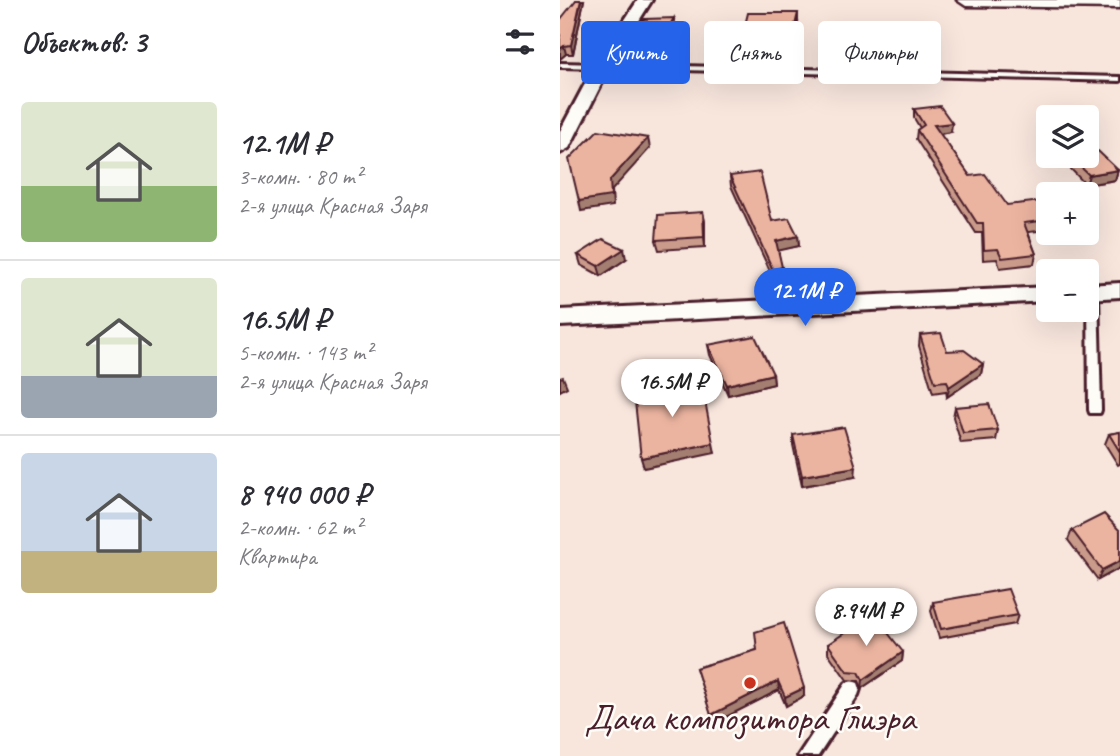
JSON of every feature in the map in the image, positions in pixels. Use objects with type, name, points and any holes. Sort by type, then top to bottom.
[{"type":"main road","points":[[966,0],[1120,2]]},
{"type":"street","points":[[631,21],[645,0]]},
{"type":"street","points":[[560,148],[593,84]]},
{"type":"street","points":[[1099,291],[1120,290]]},
{"type":"street","points":[[560,318],[1036,295]]},
{"type":"lane","points":[[560,65],[581,65]]},
{"type":"lane","points":[[690,67],[1120,79]]},
{"type":"lane","points":[[1091,322],[1095,410]]},
{"type":"lane","points":[[807,756],[852,689]]},
{"type":"building","points":[[576,0],[581,0],[571,45],[560,49],[560,20]]},
{"type":"building","points":[[748,13],[798,13],[796,21],[746,21]]},
{"type":"building","points":[[674,18],[672,21],[643,21]]},
{"type":"building","points":[[940,106],[952,123],[934,125],[970,176],[985,174],[1007,205],[1036,202],[1036,222],[1024,223],[1036,254],[1002,258],[998,249],[984,250],[983,223],[977,223],[917,130],[924,125],[914,109]]},
{"type":"building","points":[[598,130],[648,138],[610,180],[611,196],[579,201],[569,159]]},
{"type":"building","points":[[1099,152],[1118,170],[1089,175],[1082,168],[1099,168]]},
{"type":"building","points":[[760,172],[772,221],[789,218],[798,236],[776,241],[782,267],[773,270],[730,176]]},
{"type":"building","points":[[703,212],[704,237],[656,240],[658,215]]},
{"type":"building","points":[[603,239],[624,249],[598,266],[578,255]]},
{"type":"building","points":[[941,333],[947,351],[964,350],[983,364],[949,387],[947,381],[935,382],[920,335]]},
{"type":"building","points":[[755,336],[773,374],[727,385],[708,345]]},
{"type":"building","points":[[701,380],[713,443],[641,458],[634,392]]},
{"type":"building","points":[[989,404],[998,430],[963,433],[955,407]]},
{"type":"building","points":[[844,427],[856,467],[802,476],[793,435]]},
{"type":"building","points":[[1120,432],[1120,452],[1109,434]]},
{"type":"building","points":[[1104,514],[1120,531],[1120,561],[1102,570],[1072,530]]},
{"type":"building","points":[[1008,589],[1018,615],[941,629],[933,602]]},
{"type":"building","points":[[873,614],[903,652],[863,680],[859,672],[847,671],[828,644]]},
{"type":"building","name":"Дача композитора Глиэра","points":[[784,623],[804,688],[785,697],[778,681],[711,715],[696,668],[757,650],[755,632]]},
{"type":"place","name":"Дача композитора Глиэра","points":[[750,683]]}]
